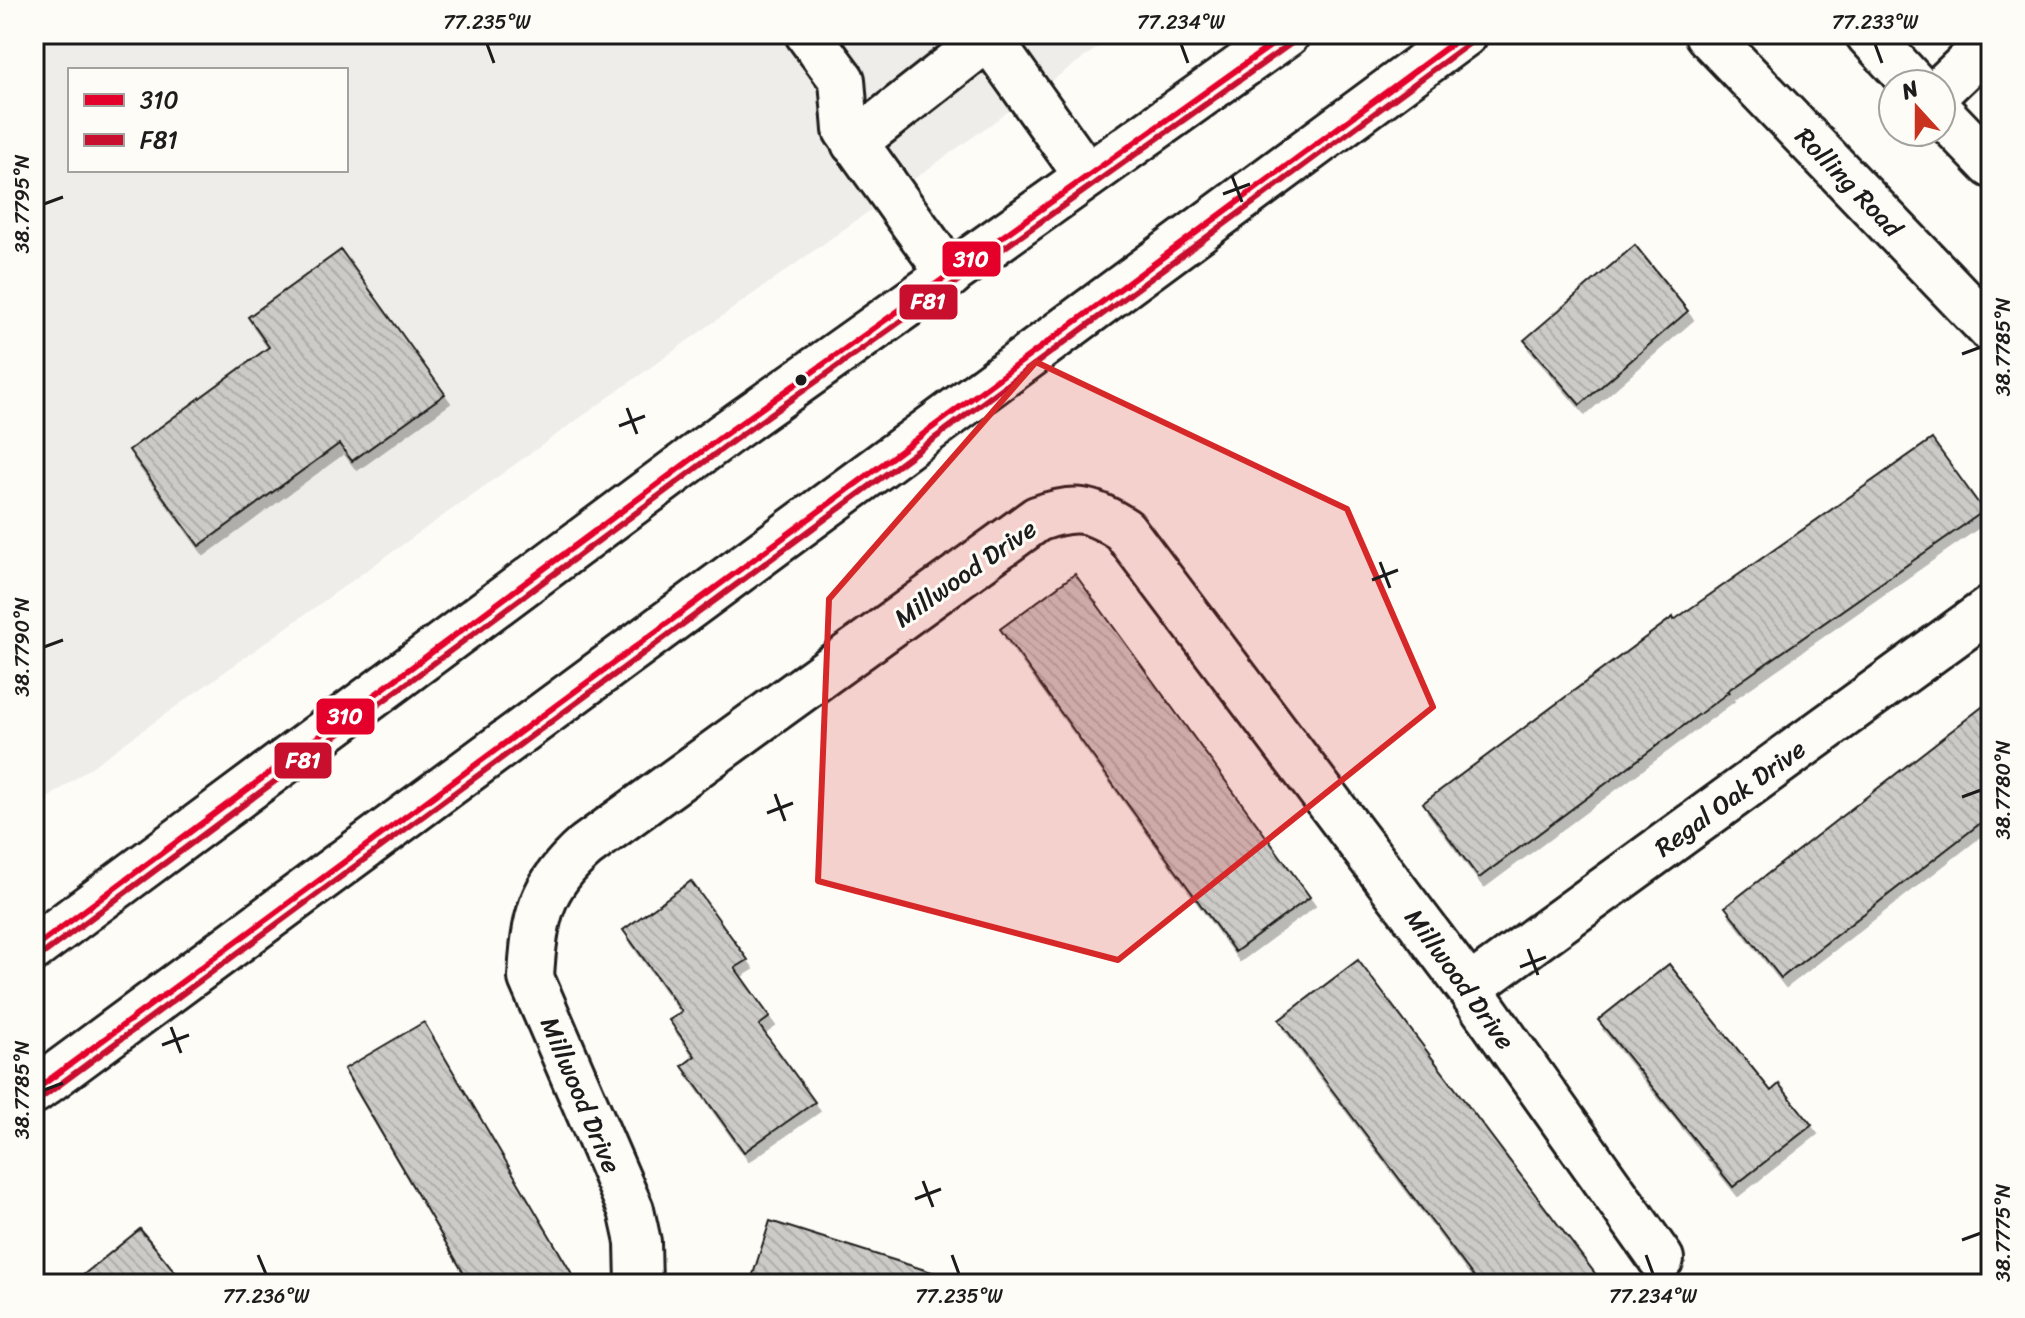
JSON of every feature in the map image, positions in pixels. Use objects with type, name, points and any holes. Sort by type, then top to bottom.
[{"type":"main road","points":[[808,34],[842,80],[846,130],[950,275]]},
{"type":"main road","points":[[34,948],[724,435],[1287,34]]},
{"type":"main road","points":[[34,1091],[1465,34]]},
{"type":"main road","name":"Rolling Road","points":[[1707,34],[1991,330]]},
{"type":"main road","points":[[1868,34],[1899,68]]},
{"type":"main road","points":[[1898,34],[1914,68]]},
{"type":"main road","points":[[854,143],[987,36],[1087,176]]},
{"type":"main road","points":[[1957,74],[1991,41]]},
{"type":"main road","points":[[1957,130],[1991,165]]},
{"type":"main road","name":"Millwood Drive","points":[[639,1284],[638,1242],[631,1210],[531,978],[533,936],[544,895],[566,863],[586,846],[1037,519],[1061,510],[1101,515],[1124,530],[1469,988],[1661,1259]]},
{"type":"main road","name":"Regal Oak Drive","points":[[1469,988],[1991,608]]},
{"type":"highlighted area","points":[[1036,362],[1347,509],[1433,707],[1118,960],[818,881],[829,599]]},
{"type":"shaded area","points":[[34,34],[1117,34],[34,808]]},
{"type":"building","points":[[1635,245],[1688,311],[1580,405],[1524,340]]},
{"type":"building","points":[[341,250],[445,394],[352,461],[339,444],[199,546],[129,450],[269,347],[248,317]]},
{"type":"building","points":[[1932,439],[1984,511],[1727,691],[1479,878],[1423,803],[1673,617],[1674,620]]},
{"type":"building","points":[[1075,574],[1310,897],[1235,952],[1000,629]]},
{"type":"building","points":[[1991,700],[1991,815],[1781,978],[1725,907]]},
{"type":"building","points":[[691,881],[748,960],[735,968],[770,1017],[759,1025],[815,1102],[744,1152],[682,1066],[695,1056],[669,1020],[682,1012],[623,930]]},
{"type":"building","points":[[1358,960],[1603,1284],[1479,1284],[1279,1020]]},
{"type":"building","points":[[1669,964],[1771,1091],[1779,1084],[1812,1125],[1733,1187],[1598,1020]]},
{"type":"building","points":[[424,1022],[578,1284],[470,1284],[344,1069]]},
{"type":"building","points":[[770,1221],[941,1275],[939,1284],[750,1284]]},
{"type":"building","points":[[140,1229],[185,1284],[72,1284]]},
{"type":"transit line","name":"310","points":[[34,948],[724,435],[1287,34]]},
{"type":"transit line","name":"310","points":[[34,1091],[1465,34]]},
{"type":"transit line","name":"F81","points":[[40,956],[730,443],[1293,42]]},
{"type":"transit line","name":"F81","points":[[40,1099],[1471,42]]}]
